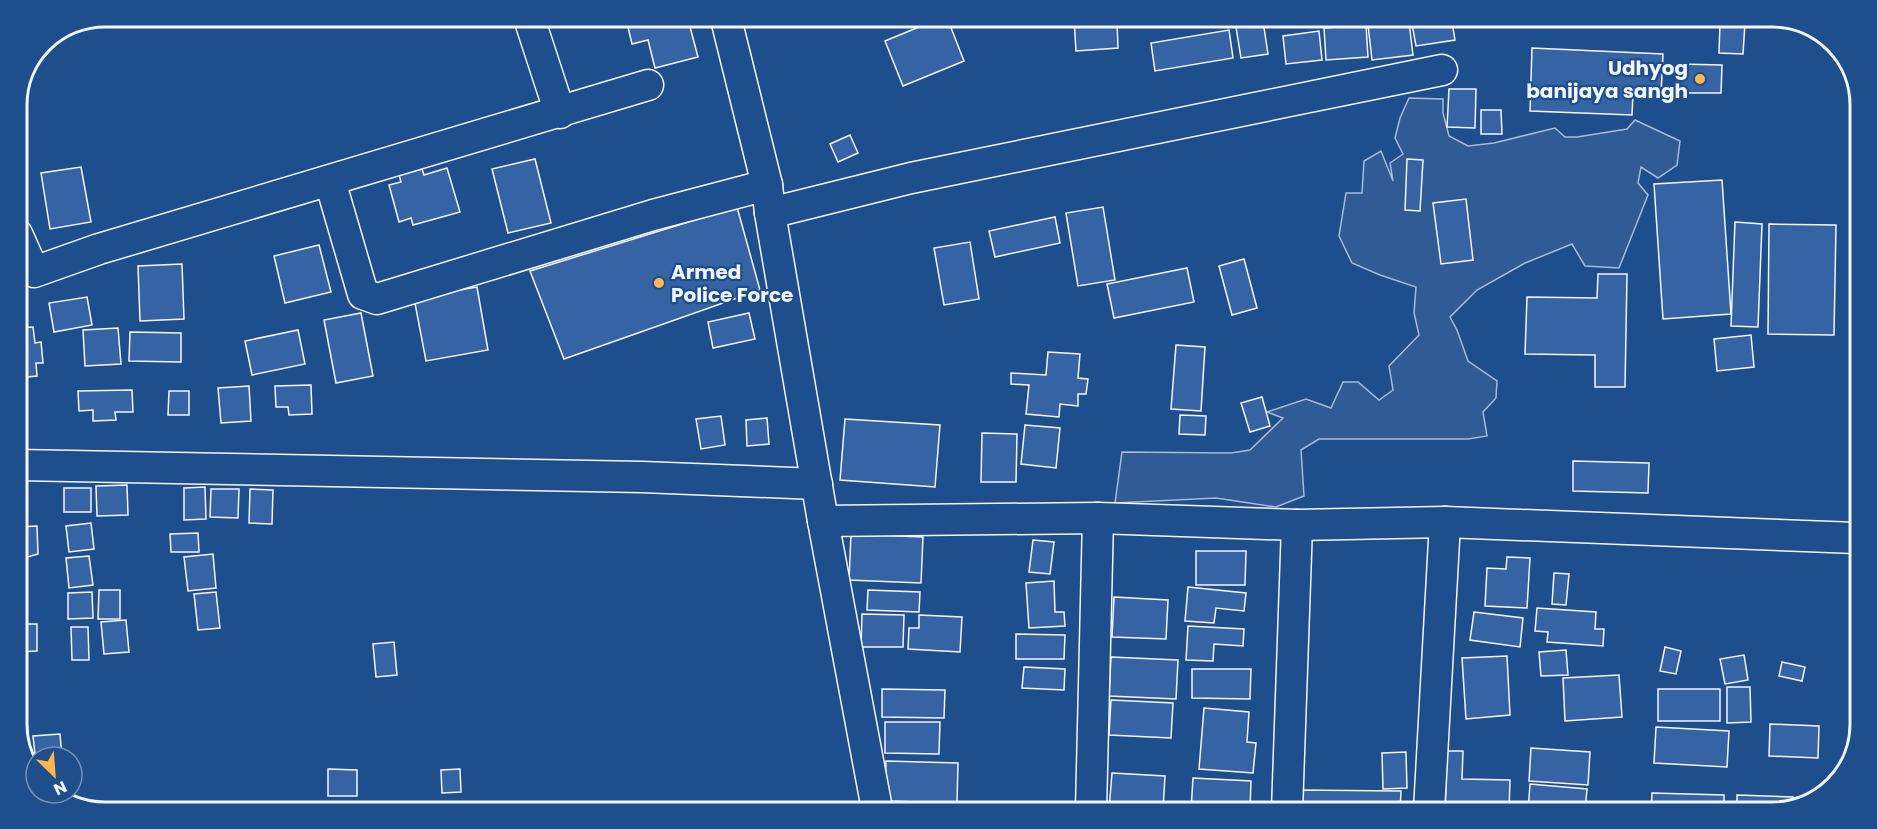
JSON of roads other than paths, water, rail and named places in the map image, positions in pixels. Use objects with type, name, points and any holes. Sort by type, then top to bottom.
[{"type":"street","points":[[532,27],[560,113]]},
{"type":"street","points":[[732,27],[768,199],[823,521],[877,802]]},
{"type":"street","points":[[330,181],[363,294],[377,299],[653,215],[911,178],[1442,70]]},
{"type":"street","points":[[27,256],[34,272],[99,249],[648,85]]},
{"type":"street","points":[[27,465],[513,474],[817,484]]},
{"type":"street","points":[[823,521],[1098,518],[1298,525],[1445,522],[1850,538]]},
{"type":"street","points":[[1091,802],[1098,518]]},
{"type":"street","points":[[1429,802],[1445,522]]},
{"type":"street","points":[[1287,802],[1298,525]]},
{"type":"place","name":"Udhyog banijaya sangh","points":[[1700,79]]},
{"type":"place","name":"Armed Police Force","points":[[659,283]]}]
